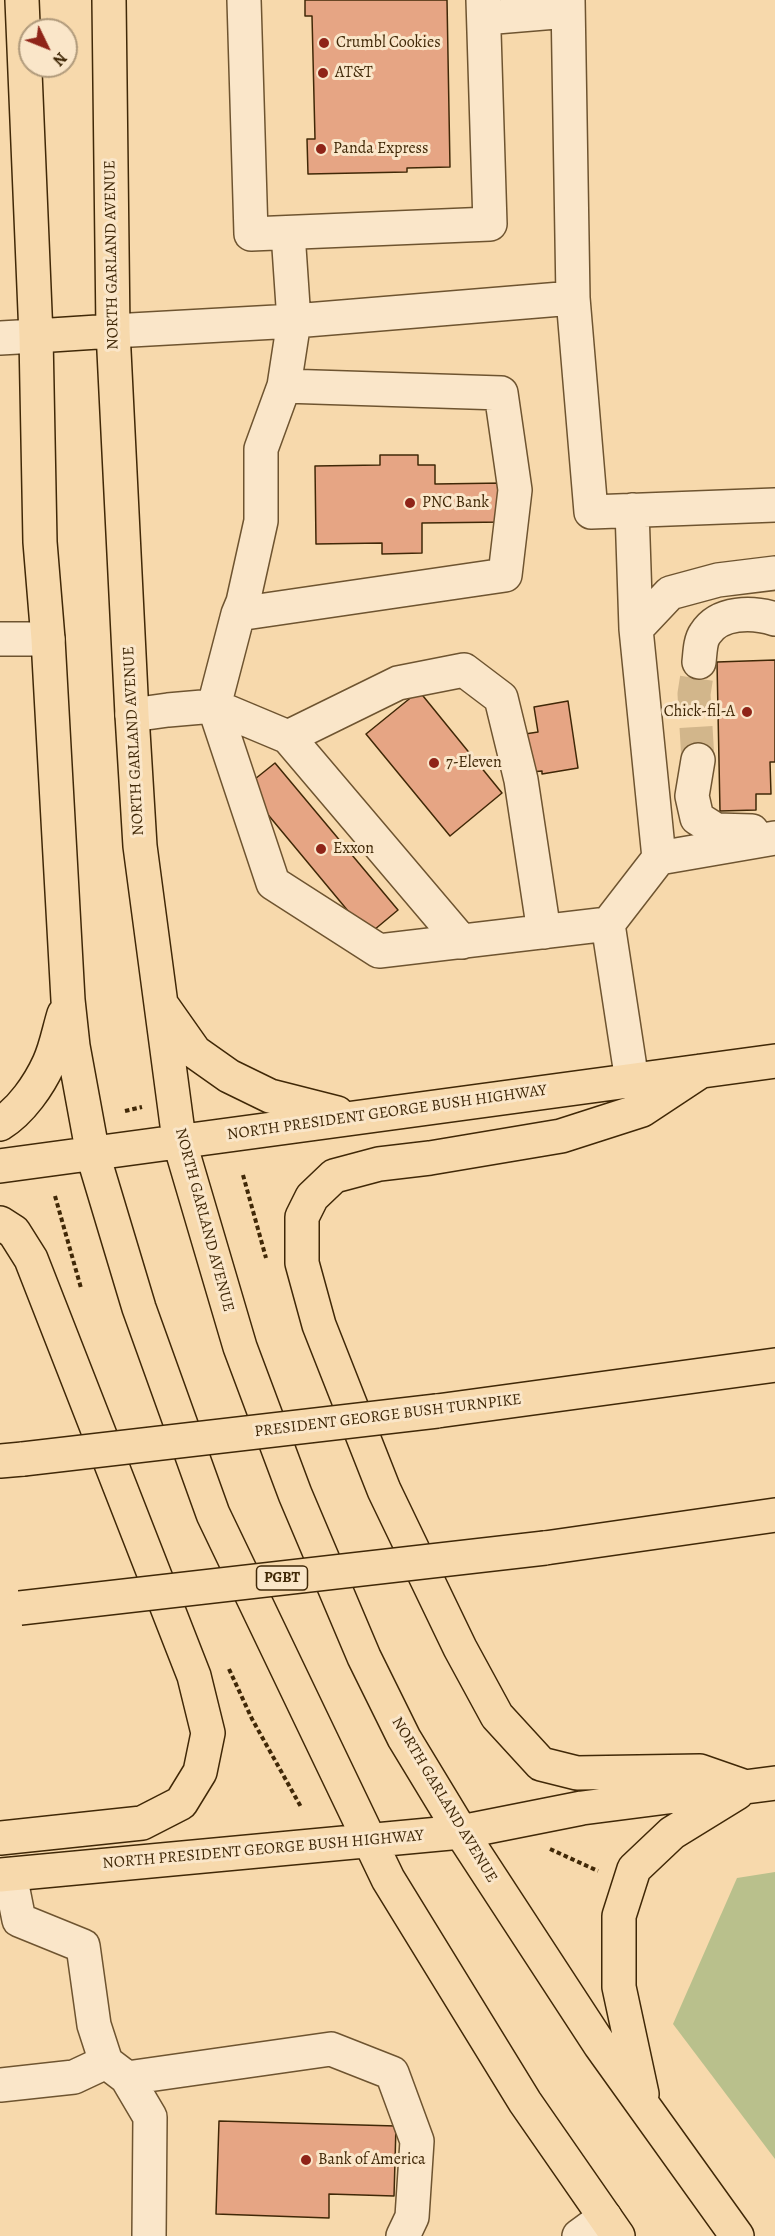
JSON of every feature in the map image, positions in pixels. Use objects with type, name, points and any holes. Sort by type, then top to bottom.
[{"type":"main road","points":[[22,0],[36,336],[40,542],[48,639],[68,1000],[73,1046],[93,1155],[139,1308],[213,1514],[369,1840],[388,1879],[525,2102],[611,2227]]},
{"type":"main road","name":"NORTH GARLAND AVENUE","points":[[109,0],[113,332],[140,846],[179,1140],[240,1347],[295,1494],[364,1657],[404,1738],[461,1832],[594,2035],[737,2236]]},
{"type":"main road","points":[[36,336],[113,332]]},
{"type":"main road","points":[[0,1124],[7,1120],[30,1095],[50,1063],[68,1000]]},
{"type":"main road","points":[[162,1006],[195,1052],[229,1076],[270,1096],[353,1118]]},
{"type":"main road","name":"NORTH PRESIDENT GEORGE BUSH HIGHWAY","points":[[0,1166],[775,1061]]},
{"type":"main road","points":[[701,1071],[642,1110],[561,1136],[430,1158],[379,1164],[334,1176],[312,1197],[302,1217],[302,1263],[320,1325],[384,1490],[460,1648],[497,1716],[541,1764],[577,1773],[700,1772],[761,1785]]},
{"type":"main road","points":[[0,1223],[14,1232],[31,1259],[194,1676],[208,1733],[200,1772],[181,1803],[142,1823],[0,1838]]},
{"type":"main road","name":"PRESIDENT GEORGE BUSH TURNPIKE","points":[[11,1460],[437,1411],[775,1365]]},
{"type":"main road","name":"PGBT","points":[[10,1609],[544,1548],[775,1515]]},
{"type":"main road","points":[[645,2107],[618,1987],[619,1916],[634,1869],[672,1833],[761,1785]]},
{"type":"main road","name":"NORTH PRESIDENT GEORGE BUSH HIGHWAY","points":[[5,1875],[461,1832],[582,1808],[761,1785]]},
{"type":"lane","points":[[244,0],[251,234],[490,224],[483,9],[568,6],[573,298],[591,512],[775,505]]},
{"type":"lane","points":[[288,233],[294,321],[284,386],[261,449],[261,521],[243,602],[214,706],[273,883],[379,951],[608,924],[659,858],[775,838]]},
{"type":"lane","points":[[113,332],[294,321],[573,298]]},
{"type":"lane","points":[[0,338],[36,336]]},
{"type":"lane","points":[[238,614],[505,575],[515,490],[501,393],[284,386]]},
{"type":"lane","points":[[632,510],[636,629],[659,858]]},
{"type":"lane","points":[[636,629],[670,593],[718,580],[775,573]]},
{"type":"lane","points":[[699,662],[704,635],[717,623],[741,614],[775,619]]},
{"type":"lane","points":[[0,639],[48,639]]},
{"type":"lane","points":[[288,737],[398,683],[464,670],[501,698],[521,780],[544,932]]},
{"type":"lane","points":[[132,715],[214,706],[288,737],[462,942]]},
{"type":"lane","points":[[698,760],[692,796],[697,818],[716,830],[748,832],[775,825]]},
{"type":"lane","points":[[654,801],[692,796]]},
{"type":"lane","points":[[608,924],[632,1081]]},
{"type":"lane","points":[[5,1875],[19,1920],[83,1946],[94,2025],[117,2070],[150,2117],[149,2236]]},
{"type":"lane","points":[[0,2085],[117,2070],[331,2049],[393,2073],[417,2141],[412,2217],[403,2236]]},
{"type":"lane","points":[[579,2236],[611,2227]]},
{"type":"path","points":[[542,1846],[604,1874]]},
{"type":"green space","points":[[775,1872],[775,2159],[673,2024],[737,1878]]},
{"type":"building","points":[[305,0],[447,0],[450,167],[407,168],[407,172],[308,174],[307,139],[315,139],[312,16],[305,16]]},
{"type":"building","name":"PNC Bank","points":[[380,455],[418,455],[418,465],[435,465],[435,484],[504,483],[505,522],[422,523],[422,553],[382,554],[382,543],[316,544],[315,466],[380,465]]},
{"type":"building","name":"Chick-fil-A","points":[[775,660],[775,762],[770,762],[771,794],[756,794],[756,810],[720,811],[717,662]]},
{"type":"building","name":"7-Eleven","points":[[419,691],[502,793],[450,836],[366,734]]},
{"type":"building","points":[[568,701],[578,768],[542,774],[542,771],[531,772],[525,734],[538,732],[534,707]]},
{"type":"building","name":"Exxon","points":[[275,763],[398,910],[368,935],[245,787]]},
{"type":"building","name":"Bank of America","points":[[219,2121],[396,2126],[394,2196],[329,2194],[329,2218],[216,2214]]},
{"type":"tunnel","points":[[698,760],[694,694],[699,662]]},
{"type":"place","name":"Crumbl Cookies","points":[[324,43]]},
{"type":"place","name":"AT&T","points":[[323,73]]},
{"type":"place","name":"Panda Express","points":[[321,149]]},
{"type":"place","name":"PNC Bank","points":[[410,503]]},
{"type":"place","name":"Chick-fil-A","points":[[747,712]]},
{"type":"place","name":"7-Eleven","points":[[434,763]]},
{"type":"place","name":"Exxon","points":[[321,849]]},
{"type":"place","name":"Bank of America","points":[[306,2160]]}]
